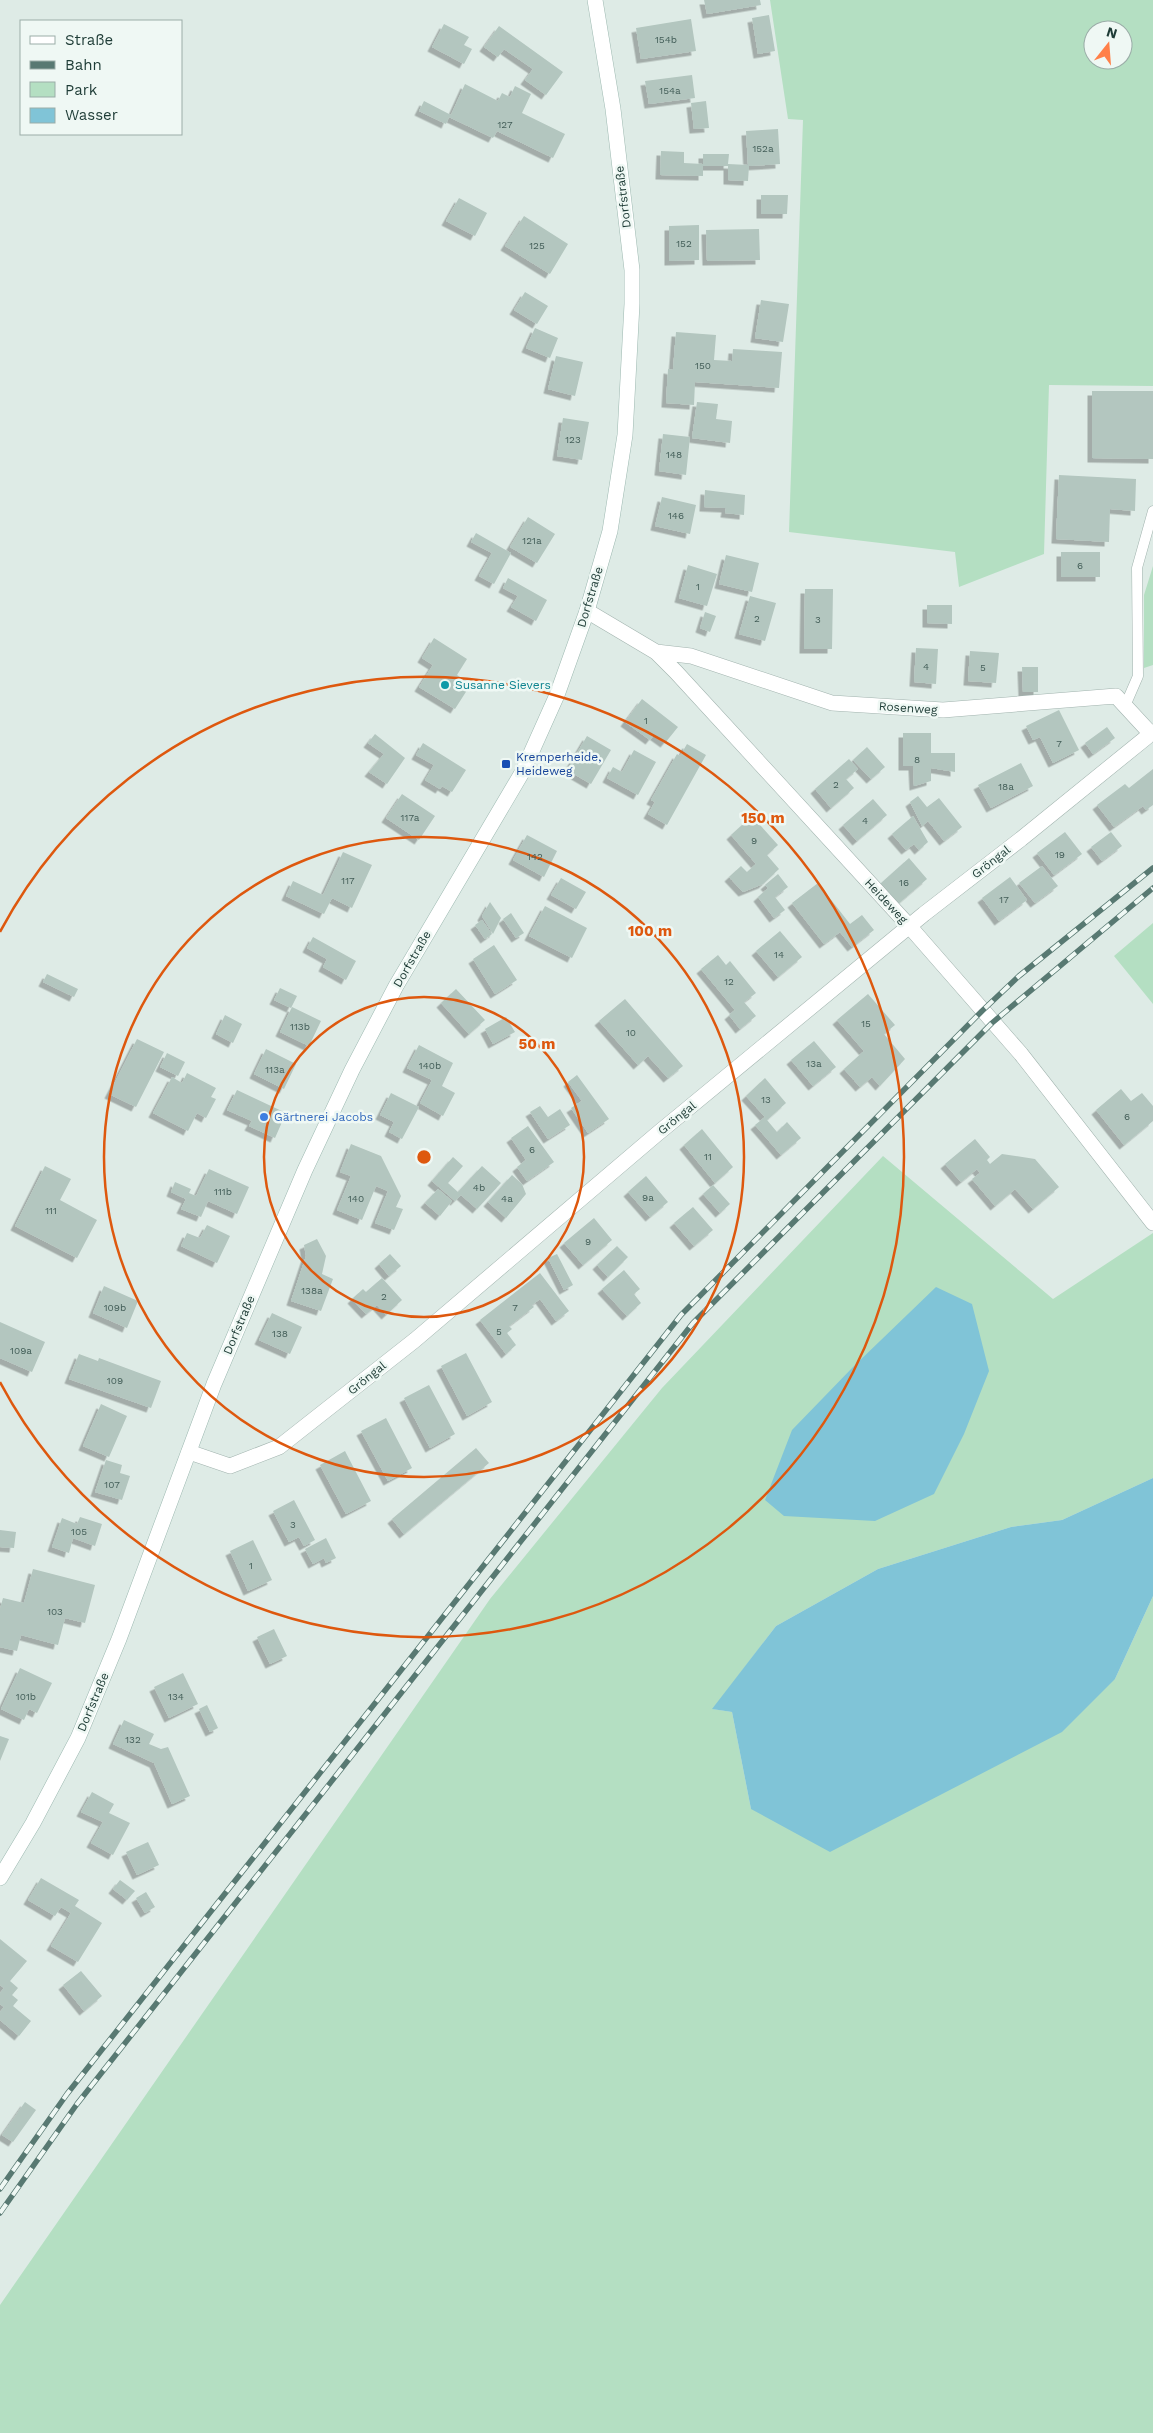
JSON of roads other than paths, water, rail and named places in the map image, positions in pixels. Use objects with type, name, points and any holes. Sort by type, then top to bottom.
[{"type":"street","name":"Dorfstraße","points":[[0,1878],[34,1822],[78,1738],[119,1639],[214,1384],[301,1179],[344,1086],[396,986],[523,771],[557,696],[587,611],[610,531],[625,435],[632,304],[632,270],[613,109],[595,0]]},
{"type":"street","name":"Heideweg","points":[[587,611],[656,652],[910,927],[1022,1054],[1153,1223]]},
{"type":"street","name":"Rosenweg","points":[[656,652],[691,656],[832,703],[943,710],[1116,696],[1152,733]]},
{"type":"street","name":"Gröngal","points":[[189,1452],[230,1466],[279,1447],[415,1340],[657,1134],[910,927],[1152,733]]},
{"type":"lane","points":[[1125,706],[1138,676],[1137,568],[1153,511]]},
{"type":"water","points":[[936,1287],[972,1304],[989,1371],[964,1434],[934,1494],[875,1521],[784,1516],[765,1500],[792,1430],[853,1367]]},
{"type":"water","points":[[1153,1478],[1153,1596],[1115,1679],[1062,1732],[830,1852],[751,1809],[732,1712],[712,1709],[776,1626],[878,1569],[1011,1527],[1062,1520]]},
{"type":"railway","points":[[0,2189],[67,2094],[681,1315],[982,1011],[1019,976],[1153,868]]},
{"type":"railway","points":[[0,2213],[77,2104],[693,1323],[992,1023],[1153,888]]},
{"type":"place","name":"Susanne Sievers","points":[[445,685]]},
{"type":"place","name":"Kremperheide, Heideweg","points":[[506,764]]},
{"type":"place","name":"Gärtnerei Jacobs","points":[[264,1117]]}]
